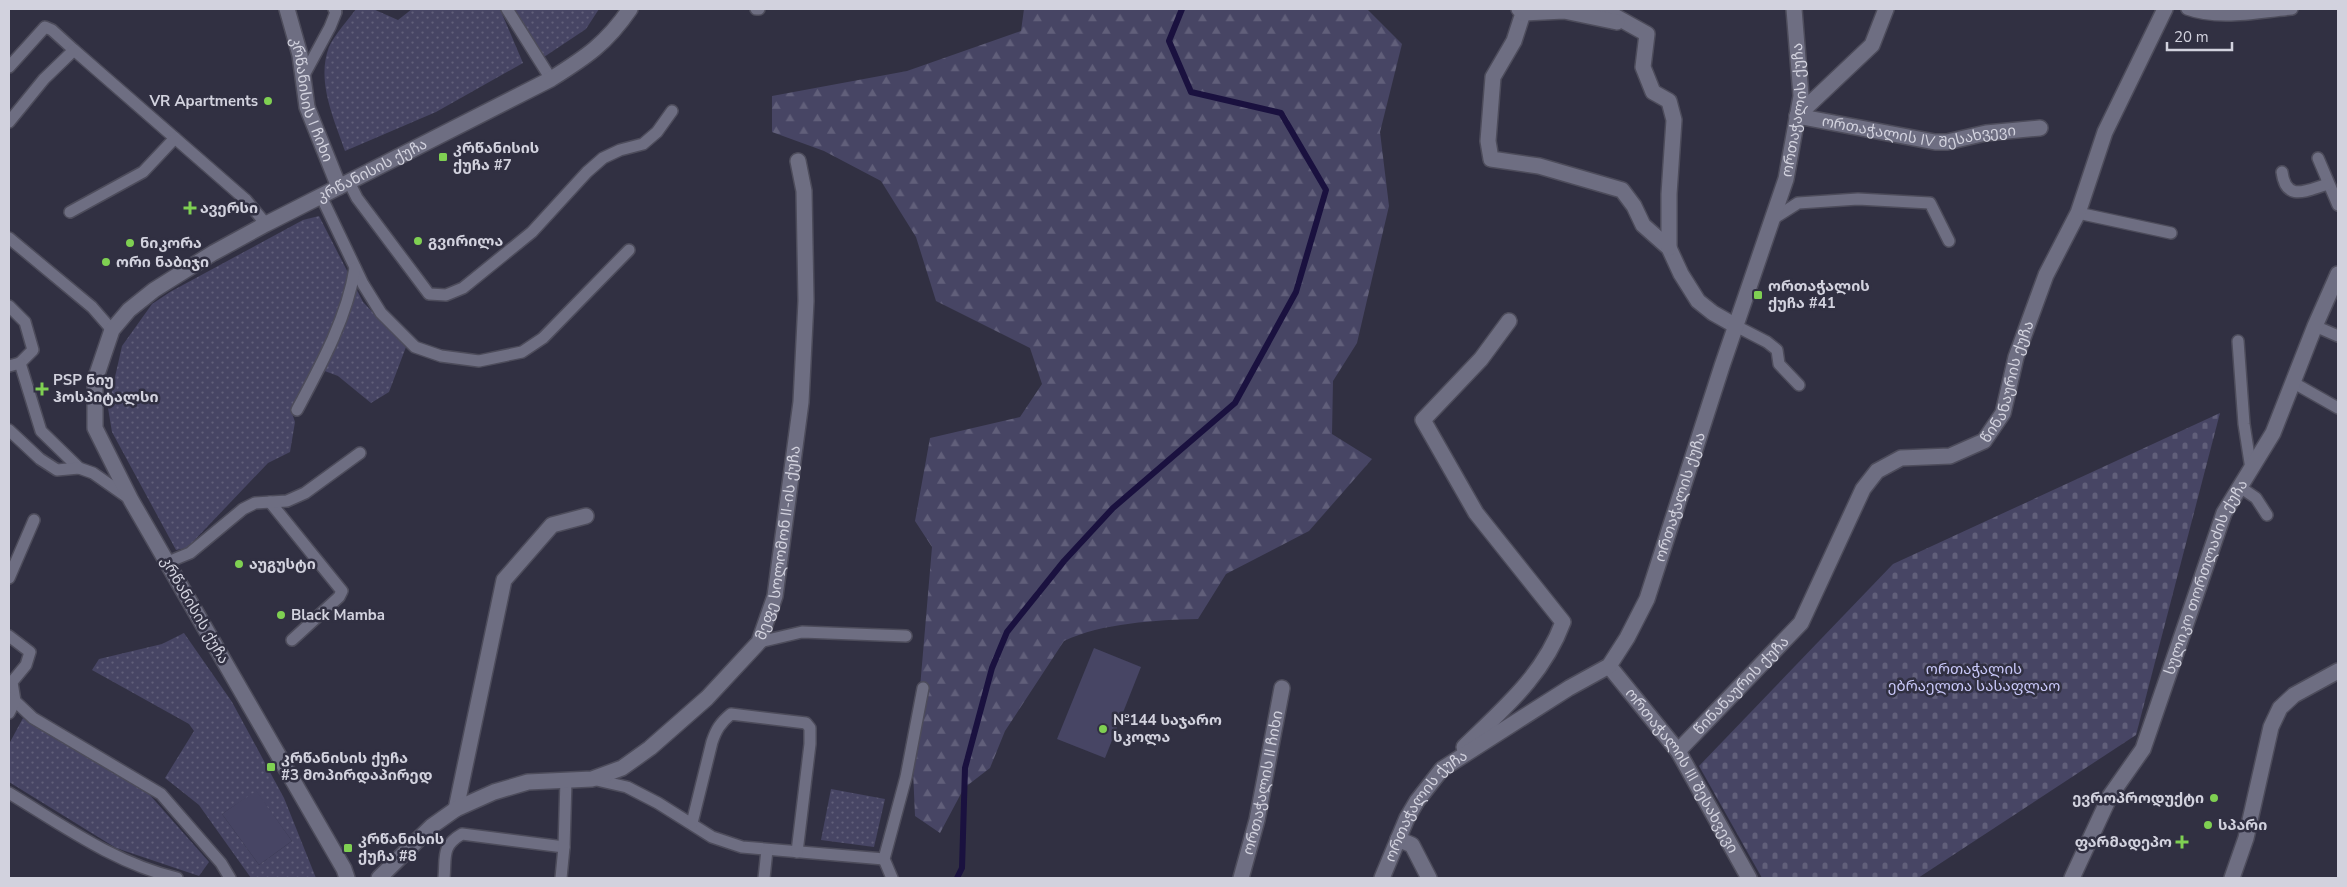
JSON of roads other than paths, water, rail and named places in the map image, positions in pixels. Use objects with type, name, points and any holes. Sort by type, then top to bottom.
[{"type":"street","name":"კრწანისის I ჩიხი","points":[[287,9],[300,55],[307,106],[344,185]]},
{"type":"street","name":"კრწანისის ქუჩა","points":[[347,878],[344,869],[131,500],[95,428],[95,380],[112,330],[129,310],[154,290],[213,253],[266,224],[552,79],[605,41],[630,9]]},
{"type":"street","points":[[1602,9],[1646,34],[1643,67],[1653,92],[1669,101],[1674,120],[1669,194],[1670,248],[1681,274],[1698,301],[1713,313],[1736,326]]},
{"type":"street","name":"ორთაჭალის ქუჩა","points":[[1382,878],[1398,839],[1417,801],[1442,769],[1569,688],[1609,666],[1627,638],[1647,599],[1786,179],[1801,96],[1794,9]]},
{"type":"street","points":[[1797,116],[1872,45],[1886,9]]},
{"type":"street","name":"წინანაურის ქუჩა","points":[[1678,750],[1801,623],[1863,489],[1877,471],[1901,458],[1950,456],[1984,441],[2003,413],[2016,357],[2046,275],[2078,213],[2105,132],[2165,9]]},
{"type":"street","points":[[1626,22],[1610,22],[1564,11],[1521,11],[1514,41],[1493,77],[1488,141],[1491,159],[1538,166],[1622,190],[1634,206],[1643,224],[1670,248]]},
{"type":"street","name":"ორთაჭალის IV შესახვევი","points":[[1797,116],[1936,142],[1947,142],[1986,132],[2040,128]]},
{"type":"street","name":"მეფე სოლომონ II-ის ქუჩა","points":[[378,878],[432,826],[456,809],[494,792],[528,782],[592,779],[622,768],[650,748],[707,698],[759,642],[775,596],[801,402],[806,281],[804,192],[798,161]]},
{"type":"street","name":"სულიკო თორთლაძის ქუჩა","points":[[2072,878],[2110,796],[2143,749],[2224,513],[2273,432],[2294,383],[2314,326],[2338,274]]},
{"type":"street","points":[[1442,769],[1531,680],[1555,645],[1562,622],[1476,513],[1423,420],[1481,359],[1509,321]]},
{"type":"street","points":[[456,809],[504,580],[552,525],[586,516]]},
{"type":"street","name":"ორთაჭალის III შესახვევი","points":[[1609,666],[1678,750],[1749,878]]},
{"type":"street","points":[[2232,878],[2253,812],[2271,727],[2280,708],[2294,695],[2338,671]]},
{"type":"street","name":"ორთაჭალის II ჩიხი","points":[[1241,878],[1257,820],[1282,688]]},
{"type":"street","points":[[1398,839],[1412,846],[1429,878]]},
{"type":"lane","points":[[303,77],[330,27],[336,12],[334,9]]},
{"type":"lane","points":[[507,9],[552,79]]},
{"type":"lane","points":[[2186,9],[2196,12],[2234,15],[2292,9]]},
{"type":"lane","points":[[9,67],[45,28],[52,30],[246,200],[266,224]]},
{"type":"lane","points":[[9,122],[44,78],[74,50]]},
{"type":"lane","points":[[344,185],[357,198],[429,294],[446,295],[464,288],[532,232],[587,172],[603,158],[620,150],[643,144],[657,132],[672,111]]},
{"type":"lane","points":[[70,212],[143,172],[175,138]]},
{"type":"lane","points":[[2318,158],[2338,205]]},
{"type":"lane","points":[[2282,172],[2284,184],[2288,190],[2294,192],[2328,184]]},
{"type":"lane","points":[[321,196],[355,268],[381,313],[415,347],[441,356],[479,361],[522,352],[543,338],[629,250]]},
{"type":"lane","points":[[1773,219],[1798,203],[1858,199],[1930,203],[1949,241]]},
{"type":"lane","points":[[2078,213],[2171,234]]},
{"type":"lane","points":[[9,238],[92,307],[112,330]]},
{"type":"lane","points":[[297,410],[341,320],[352,291],[355,268]]},
{"type":"lane","points":[[9,306],[25,322],[33,350],[20,363],[9,366]]},
{"type":"lane","points":[[1736,326],[1777,350],[1779,364],[1799,385]]},
{"type":"lane","points":[[2314,326],[2338,336]]},
{"type":"lane","points":[[2238,341],[2244,424],[2251,469]]},
{"type":"lane","points":[[20,363],[41,431],[79,468],[93,474],[131,500]]},
{"type":"lane","points":[[2294,383],[2338,408]]},
{"type":"lane","points":[[9,430],[40,459],[56,470],[79,468]]},
{"type":"lane","points":[[168,562],[190,553],[242,509],[255,503],[287,501],[305,493],[360,453]]},
{"type":"lane","points":[[2240,487],[2256,498],[2267,515]]},
{"type":"lane","points":[[270,502],[342,591],[339,597],[292,640]]},
{"type":"lane","points":[[9,578],[34,520]]},
{"type":"lane","points":[[759,642],[802,632],[906,636]]},
{"type":"lane","points":[[9,636],[30,652],[26,665],[12,682],[12,699],[9,713]]},
{"type":"lane","points":[[892,878],[884,859],[906,777],[923,688]]},
{"type":"lane","points":[[12,699],[33,718],[161,794],[221,863],[230,878]]},
{"type":"lane","points":[[692,824],[716,730],[731,714],[806,723],[810,728],[811,739],[797,852]]},
{"type":"lane","points":[[592,779],[628,787],[712,837],[727,843],[767,850],[884,859]]},
{"type":"lane","points":[[561,878],[566,780]]},
{"type":"lane","points":[[9,793],[117,857],[177,878]]},
{"type":"lane","points":[[444,878],[446,850],[450,841],[462,834],[564,847]]},
{"type":"lane","points":[[764,878],[767,850]]},
{"type":"waterway","points":[[957,878],[962,868],[965,768],[992,668],[1007,632],[1064,561],[1113,508],[1235,403],[1296,292],[1326,190],[1281,113],[1191,92],[1169,41],[1182,9]]},
{"type":"place","name":"VR Apartments","points":[[268,101]]},
{"type":"place","name":"კრწანისის ქუჩა #7","points":[[443,157]]},
{"type":"place","name":"ავერსი","points":[[190,208]]},
{"type":"place","name":"გვირილა","points":[[418,241]]},
{"type":"place","name":"ნიკორა","points":[[130,243]]},
{"type":"place","name":"ორი ნაბიჯი","points":[[106,262]]},
{"type":"place","name":"ორთაჭალის ქუჩა #41","points":[[1758,295]]},
{"type":"place","name":"PSP ნიუ ჰოსპიტალსი","points":[[42,389]]},
{"type":"place","name":"აუგუსტი","points":[[239,564]]},
{"type":"place","name":"Black Mamba","points":[[281,615]]},
{"type":"place","name":"№144 საჯარო სკოლა","points":[[1103,729]]},
{"type":"place","name":"კრწანისის ქუჩა #3 მოპირდაპირედ","points":[[271,767]]},
{"type":"place","name":"ევროპროდუქტი","points":[[2214,798]]},
{"type":"place","name":"სპარი","points":[[2208,825]]},
{"type":"place","name":"ფარმადეპო","points":[[2182,842]]},
{"type":"place","name":"კრწანისის ქუჩა #8","points":[[348,848]]},
{"type":"park label","name":"ორთაჭალის ებრაელთა სასაფლაო","points":[[1974,678]]}]
